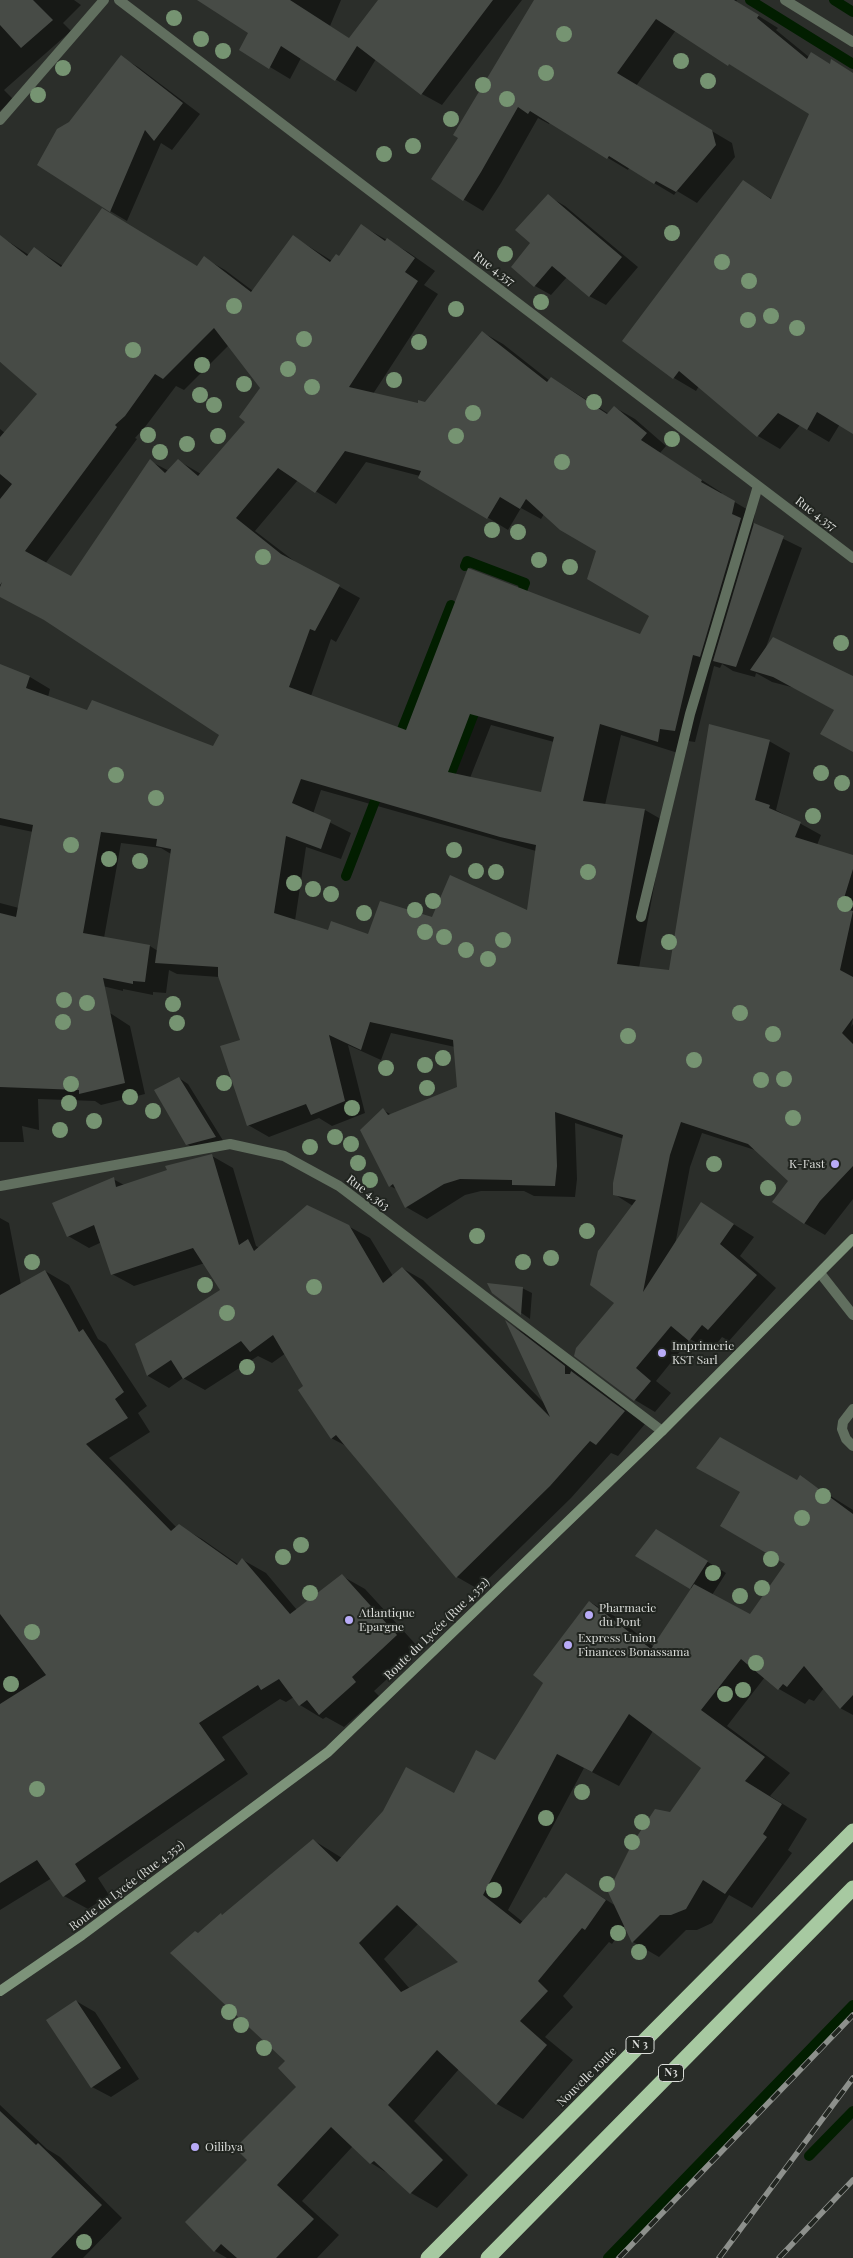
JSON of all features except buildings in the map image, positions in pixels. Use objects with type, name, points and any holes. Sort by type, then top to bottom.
[{"type":"highway","name":"Nouvelle route","points":[[428,2258],[853,1831]]},
{"type":"highway","name":"N3","points":[[488,2258],[853,1888]]},
{"type":"main road","name":"Route du Lycée (Rue 4.352)","points":[[0,1992],[82,1935],[328,1752],[662,1431],[853,1239]]},
{"type":"street","points":[[0,120],[104,0]]},
{"type":"street","name":"Rue 4.357","points":[[119,0],[853,558]]},
{"type":"street","points":[[785,0],[853,42]]},
{"type":"street","points":[[641,917],[690,714],[758,486]]},
{"type":"street","name":"Rue 4.363","points":[[0,1186],[230,1144],[284,1156],[339,1186],[662,1431]]},
{"type":"street","points":[[820,1273],[853,1315]]},
{"type":"street","points":[[853,1409],[843,1422],[842,1429],[846,1439],[853,1446]]},
{"type":"waterway","points":[[750,0],[853,64]]},
{"type":"waterway","points":[[834,0],[853,12]]},
{"type":"waterway","points":[[465,566],[467,561],[525,583],[518,601]]},
{"type":"waterway","points":[[399,737],[451,605]]},
{"type":"waterway","points":[[447,783],[478,703]]},
{"type":"waterway","points":[[346,876],[380,788]]},
{"type":"waterway","points":[[608,2258],[853,2005]]},
{"type":"waterway","points":[[809,2156],[853,2111]]},
{"type":"railway","points":[[619,2258],[853,2015]]},
{"type":"railway","points":[[719,2258],[853,2078]]},
{"type":"railway","points":[[779,2258],[853,2180]]},
{"type":"place","name":"K-Fast","points":[[835,1164]]},
{"type":"place","name":"Imprimerie KST Sarl","points":[[662,1353]]},
{"type":"place","name":"Pharmacie du Pont","points":[[589,1615]]},
{"type":"place","name":"Atlantique Epargne","points":[[349,1620]]},
{"type":"place","name":"Express Union Finances Bonassama","points":[[568,1645]]},
{"type":"place","name":"Oilibya","points":[[195,2147]]}]
